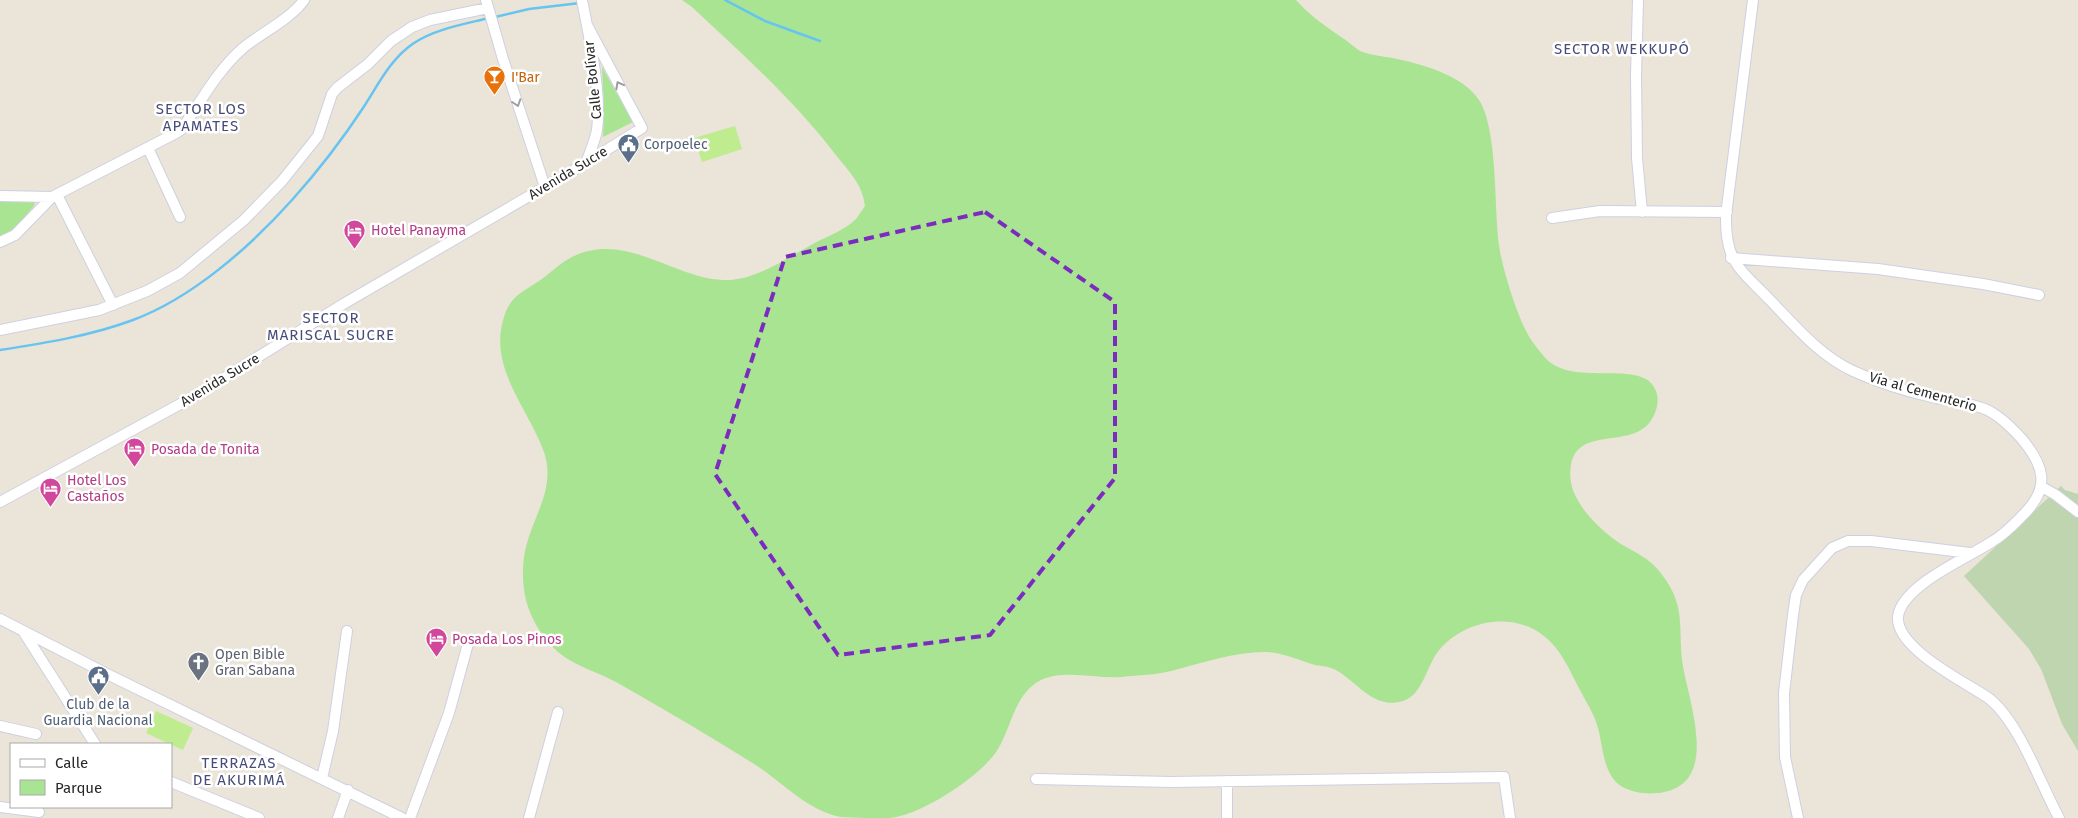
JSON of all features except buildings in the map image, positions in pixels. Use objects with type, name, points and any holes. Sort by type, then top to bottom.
[{"type":"street","points":[[0,242],[15,235],[55,196],[182,129],[218,74],[230,61],[249,44],[294,11],[304,0]]},
{"type":"street","points":[[1638,0],[1636,66],[1637,158],[1642,212]]},
{"type":"street","points":[[1753,0],[1726,212],[1726,237],[1731,258],[1863,267],[1974,283],[2038,295]]},
{"type":"street","name":"Calle Bolívar","points":[[583,4],[598,117],[593,144],[586,163]]},
{"type":"street","points":[[0,330],[84,314],[114,305],[147,291],[180,273],[259,206],[282,181],[318,136],[333,91],[368,64],[404,31],[430,20],[489,11],[544,187]]},
{"type":"street","name":"Calle Bolívar","points":[[587,25],[642,128]]},
{"type":"street","name":"Avenida Sucre","points":[[0,502],[164,414],[337,308],[586,163],[642,128]]},
{"type":"street","points":[[148,148],[180,217]]},
{"type":"street","points":[[0,196],[55,196]]},
{"type":"street","points":[[55,196],[114,305]]},
{"type":"street","points":[[1552,218],[1600,211],[1726,212]]},
{"type":"street","name":"Vía al Cementerio","points":[[1731,258],[1742,272],[1781,311],[1836,362],[1854,372],[1892,385],[1933,397],[1976,406],[1987,410],[1999,418],[2011,428],[2030,450],[2042,475],[2042,488]]},
{"type":"street","points":[[2059,818],[2013,727],[2003,712],[1987,697],[1918,651],[1904,636],[1900,628],[1898,613],[1909,597],[1929,580],[1970,553],[1996,540],[2038,498],[2042,488],[2056,495],[2078,512]]},
{"type":"street","points":[[1798,818],[1785,757],[1784,682],[1795,602],[1803,580],[1832,548],[1848,541],[1870,541],[1970,553]]},
{"type":"street","points":[[0,619],[109,675],[402,818]]},
{"type":"street","points":[[22,630],[94,743]]},
{"type":"street","points":[[322,778],[333,731],[347,631]]},
{"type":"street","points":[[410,818],[453,700],[469,640]]},
{"type":"street","points":[[529,818],[558,712]]},
{"type":"street","points":[[0,726],[36,734]]},
{"type":"street","points":[[1036,779],[1227,782],[1504,777],[1510,818]]},
{"type":"street","points":[[172,782],[260,818]]},
{"type":"street","points":[[1227,782],[1227,818]]},
{"type":"street","points":[[338,818],[348,790]]},
{"type":"street","points":[[0,807],[39,812]]},
{"type":"highlighted area","points":[[985,212],[1115,302],[1115,478],[990,635],[838,655],[715,474],[785,257]]},
{"type":"green space","points":[[682,0],[1296,0],[1314,17],[1360,51],[1427,67],[1452,77],[1472,91],[1485,113],[1489,130],[1501,255],[1516,306],[1530,338],[1551,363],[1564,369],[1579,372],[1639,376],[1650,382],[1656,391],[1657,407],[1650,422],[1641,430],[1630,435],[1594,441],[1583,446],[1576,453],[1571,465],[1570,478],[1574,493],[1590,517],[1615,540],[1651,563],[1660,572],[1675,596],[1680,618],[1683,666],[1696,732],[1697,749],[1694,765],[1688,779],[1676,788],[1661,793],[1635,792],[1620,786],[1610,775],[1594,717],[1560,654],[1550,641],[1532,628],[1504,621],[1476,626],[1462,631],[1450,639],[1435,656],[1416,692],[1403,701],[1392,703],[1372,697],[1331,668],[1268,652],[1231,655],[1153,674],[1122,677],[1060,675],[1050,677],[1041,680],[1025,693],[998,749],[979,770],[965,782],[933,802],[903,816],[890,818],[841,817],[822,811],[804,801],[757,766],[691,725],[616,682],[579,665],[558,652],[535,623],[527,605],[524,588],[524,555],[546,489],[547,465],[537,435],[511,386],[501,351],[501,333],[505,314],[514,298],[565,261],[585,252],[606,249],[625,251],[704,277],[734,280],[746,277],[769,268],[841,230],[856,219],[865,206],[864,198],[854,178],[802,114],[748,60],[692,7]]},
{"type":"green space","points":[[602,67],[633,122],[603,137],[604,110]]},
{"type":"green space","points":[[735,126],[742,149],[702,162],[694,138]]},
{"type":"green space","points":[[31,201],[35,203],[34,206],[14,229],[0,238],[0,202]]},
{"type":"green space","points":[[2061,486],[2065,490],[2078,494],[2078,751],[2062,724],[2041,669],[2029,649],[1964,576]]},
{"type":"green space","points":[[156,711],[193,728],[183,750],[172,745],[172,743],[168,743],[146,733]]},
{"type":"waterway","points":[[725,0],[765,21],[820,41]]},
{"type":"waterway","points":[[495,17],[529,9],[580,3]]},
{"type":"waterway","points":[[0,350],[34,345],[117,326],[177,299],[198,285],[239,253],[292,200],[338,144],[398,56],[414,43],[431,34],[489,18]]},
{"type":"place","name":"I'Bar","points":[[495,96]]},
{"type":"place","name":"Corpoelec","points":[[628,163]]},
{"type":"place","name":"Hotel Panayma","points":[[355,249]]},
{"type":"place","name":"Posada de Tonita","points":[[135,468]]},
{"type":"place","name":"Hotel Los Castaños","points":[[51,507]]},
{"type":"place","name":"Posada Los Pinos","points":[[436,658]]},
{"type":"place","name":"Open Bible Gran Sabana","points":[[199,681]]},
{"type":"place","name":"Club de la Guardia Nacional","points":[[98,695]]},
{"type":"district","name":"SECTOR WEKKUPÓ","points":[[1622,49]]},
{"type":"district","name":"SECTOR LOS APAMATES","points":[[201,118]]},
{"type":"district","name":"SECTOR MARISCAL SUCRE","points":[[331,326]]},
{"type":"district","name":"TERRAZAS DE AKURIMÁ","points":[[239,772]]}]
